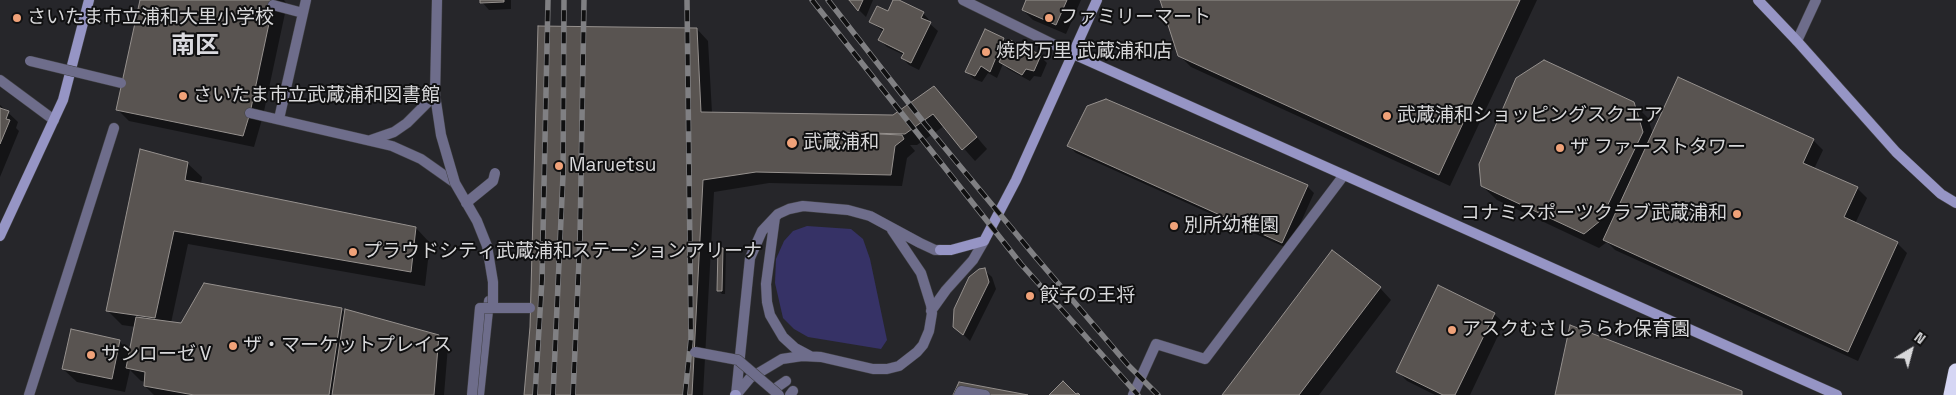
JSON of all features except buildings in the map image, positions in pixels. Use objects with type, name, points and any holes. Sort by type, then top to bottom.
[{"type":"highway","points":[[1951,395],[1956,371]]},
{"type":"street","points":[[0,236],[63,100],[89,0]]},
{"type":"street","points":[[278,119],[306,0]]},
{"type":"street","points":[[437,0],[435,95],[441,135],[455,184]]},
{"type":"street","points":[[963,0],[1073,54],[1837,395]]},
{"type":"street","points":[[736,395],[750,378],[782,359],[811,356],[873,369],[887,369],[899,366],[911,358],[923,345],[929,331],[932,311],[940,296],[973,260],[1012,188],[1097,0]]},
{"type":"street","points":[[1758,0],[1896,152],[1941,194],[1956,203]]},
{"type":"street","points":[[1797,41],[1816,0]]},
{"type":"street","points":[[273,5],[303,13]]},
{"type":"street","points":[[30,61],[121,83]]},
{"type":"street","points":[[0,80],[54,120]]},
{"type":"street","points":[[371,140],[394,132],[435,95]]},
{"type":"street","points":[[250,113],[392,146],[421,159],[455,184],[480,221],[489,247],[491,282],[479,395]]},
{"type":"street","points":[[29,395],[114,128]]},
{"type":"street","points":[[467,200],[493,181],[495,173]]},
{"type":"street","points":[[1133,395],[1156,344],[1205,359],[1344,175]]},
{"type":"street","points":[[467,200],[487,246],[493,282],[492,308]]},
{"type":"street","points":[[736,395],[750,258],[762,231],[775,217],[789,209],[827,207],[855,212],[889,226],[935,250],[951,250],[984,240]]},
{"type":"street","points":[[775,217],[766,284],[770,315],[783,337],[795,348],[811,356]]},
{"type":"street","points":[[889,226],[920,273],[928,291],[932,311]]},
{"type":"street","points":[[472,395],[480,308],[530,308]]},
{"type":"street","points":[[695,352],[738,360],[776,392],[786,381]]},
{"type":"street","points":[[959,395],[962,390],[985,395]]},
{"type":"shaded area","points":[[807,226],[851,229],[863,239],[870,259],[887,340],[881,349],[808,337],[794,329],[783,318],[775,283],[776,259],[784,241],[793,231]]},
{"type":"railway","points":[[535,395],[542,279],[548,0]]},
{"type":"railway","points":[[553,395],[563,175],[564,0]]},
{"type":"railway","points":[[573,395],[580,238],[584,0]]},
{"type":"railway","points":[[685,395],[691,338],[687,0]]},
{"type":"railway","points":[[812,0],[1021,264],[1138,395]]},
{"type":"railway","points":[[828,0],[925,124],[1033,254],[1128,365],[1158,395]]},
{"type":"place","name":"さいたま市立浦和大里小学校","points":[[17,18]]},
{"type":"place","name":"ファミリーマート","points":[[1049,18]]},
{"type":"place","name":"焼肉万里 武蔵浦和店","points":[[986,52]]},
{"type":"place","name":"さいたま市立武蔵浦和図書館","points":[[183,96]]},
{"type":"place","name":"武蔵浦和ショッピングスクエア","points":[[1387,116]]},
{"type":"place","name":"武蔵浦和","points":[[792,143]]},
{"type":"place","name":"ザ ファーストタワー","points":[[1560,148]]},
{"type":"place","name":"Maruetsu","points":[[559,166]]},
{"type":"place","name":"コナミスポーツクラブ武蔵浦和","points":[[1737,214]]},
{"type":"place","name":"別所幼稚園","points":[[1174,226]]},
{"type":"place","name":"プラウドシティ武蔵浦和ステーションアリーナ","points":[[353,252]]},
{"type":"place","name":"餃子の王将","points":[[1030,296]]},
{"type":"place","name":"アスクむさしうらわ保育園","points":[[1452,330]]},
{"type":"place","name":"ザ・マーケットプレイス","points":[[233,346]]},
{"type":"place","name":"サンローゼⅤ","points":[[91,355]]},
{"type":"district","name":"南区","points":[[195,46]]}]
